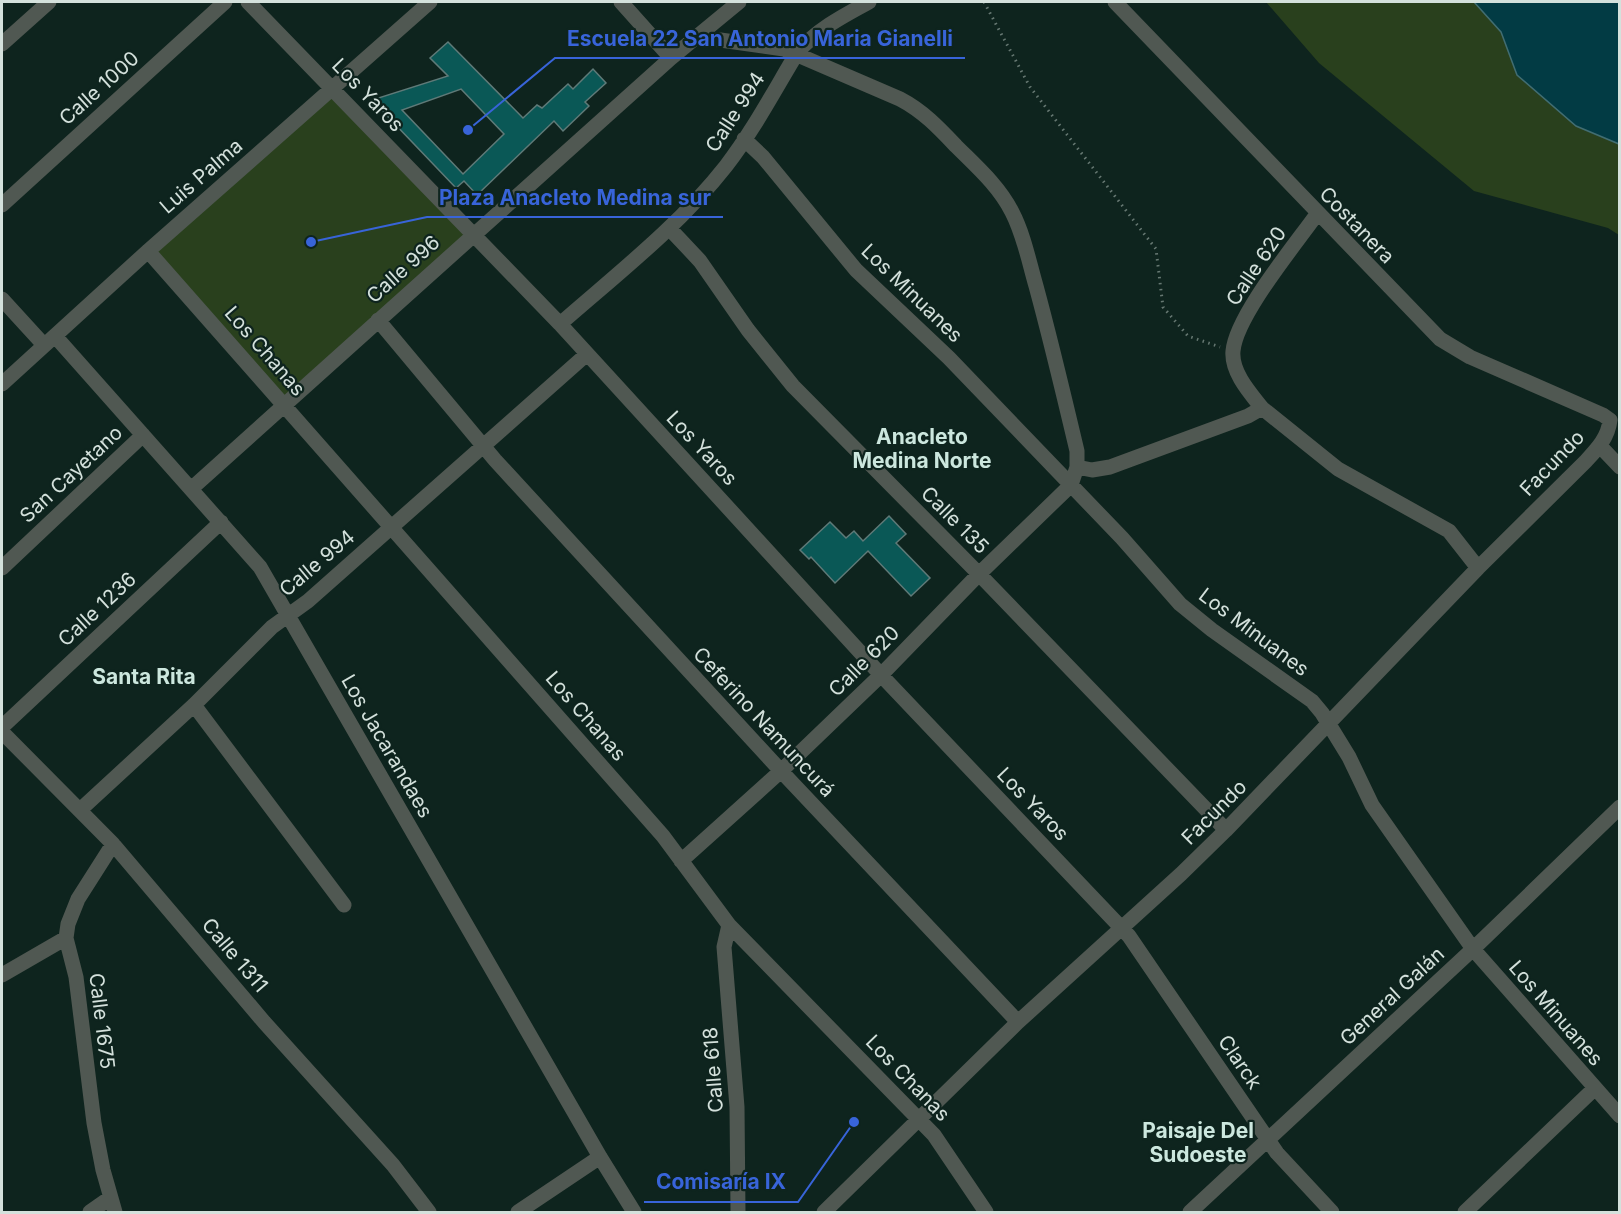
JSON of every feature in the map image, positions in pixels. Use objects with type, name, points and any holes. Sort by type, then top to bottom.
[{"type":"street","points":[[2,44],[49,2]]},
{"type":"street","name":"Calle 1000","points":[[2,205],[225,2]]},
{"type":"street","name":"Los Yaros","points":[[248,2],[560,324],[881,675],[1121,927]]},
{"type":"street","name":"Luis Palma","points":[[2,384],[148,251],[430,2]]},
{"type":"street","points":[[621,2],[671,58]]},
{"type":"street","name":"Calle 996","points":[[191,489],[671,58],[740,2]]},
{"type":"street","name":"Calle 994","points":[[560,324],[669,228],[707,189],[744,140],[797,53],[814,35],[869,2]]},
{"type":"street","name":"Costanera","points":[[1115,2],[1440,339],[1470,357],[1610,420]]},
{"type":"street","points":[[699,37],[784,49],[797,53],[917,108],[984,174],[1001,194],[1020,232],[1051,341],[1077,451],[1077,467],[1071,485]]},
{"type":"street","name":"Los Minuanes","points":[[744,140],[763,157],[856,270],[949,358],[1193,616],[1312,701],[1356,770],[1372,805],[1473,949],[1620,1116]]},
{"type":"street","name":"Calle 620","points":[[1233,352],[1242,325],[1255,300],[1317,214]]},
{"type":"street","name":"Calle 135","points":[[669,228],[700,261],[748,330],[794,386],[1226,830]]},
{"type":"street","name":"Los Chanas","points":[[148,251],[655,828],[729,925],[942,1145],[986,1212]]},
{"type":"street","name":"Los Jacarandaes","points":[[2,299],[49,341],[143,435],[260,567],[600,1157],[634,1212]]},
{"type":"street","name":"Ceferino Namuncurá","points":[[378,320],[483,447],[781,771],[1018,1022]]},
{"type":"street","points":[[1233,352],[1239,375],[1262,408],[1338,469],[1449,531],[1478,568]]},
{"type":"street","name":"Calle 994","points":[[80,810],[194,705],[272,627],[308,601],[587,354]]},
{"type":"street","points":[[1077,467],[1092,470],[1110,466],[1248,416],[1262,408]]},
{"type":"street","name":"Facundo","points":[[824,1212],[1018,1022],[1226,830],[1478,568],[1600,446],[1609,431],[1610,420]]},
{"type":"street","name":"San Cayetano","points":[[2,568],[143,435]]},
{"type":"street","points":[[1600,446],[1620,467]]},
{"type":"street","name":"Calle 620","points":[[681,861],[781,771],[881,675],[979,574],[1071,485]]},
{"type":"street","name":"Calle 1236","points":[[2,727],[220,522]]},
{"type":"street","points":[[194,705],[344,905]]},
{"type":"street","name":"Calle 1311","points":[[2,732],[113,844],[264,1022],[393,1165],[429,1212]]},
{"type":"street","name":"General Galán","points":[[1190,1212],[1473,949],[1620,807]]},
{"type":"street","name":"Calle 1675","points":[[112,1205],[94,1123],[76,977],[66,938],[68,924],[78,899],[113,844]]},
{"type":"street","name":"Calle 618","points":[[729,925],[724,947],[737,1107],[738,1212]]},
{"type":"street","name":"Clarck","points":[[1121,927],[1277,1154],[1332,1212]]},
{"type":"street","points":[[2,975],[66,938]]},
{"type":"street","points":[[1464,1212],[1594,1089]]},
{"type":"street","points":[[518,1212],[600,1157]]},
{"type":"street","points":[[90,1212],[112,1205]]},
{"type":"path","points":[[984,2],[1030,87],[1156,249],[1163,307],[1188,336],[1233,352]]},
{"type":"green space","points":[[1266,2],[1619,2],[1619,235],[1608,228],[1474,191],[1319,63]]},
{"type":"green space","points":[[333,89],[474,234],[283,404],[148,251]]},
{"type":"water","points":[[1474,2],[1619,2],[1619,144],[1576,126],[1517,75],[1501,32]]},
{"type":"building","points":[[448,42],[523,118],[537,105],[542,108],[568,84],[573,89],[593,69],[606,83],[585,102],[589,106],[563,131],[554,121],[477,195],[464,181],[456,188],[372,100],[448,76],[430,58]],"holes":[[[461,89],[504,134],[463,174],[402,110]]]},
{"type":"building","points":[[889,516],[906,534],[896,543],[930,578],[911,596],[868,551],[835,583],[811,557],[809,559],[800,550],[830,522],[846,538],[854,531],[863,541]]},
{"type":"place","name":"Escuela 22 San Antonio Maria Gianelli","points":[[468,130]]},
{"type":"place","name":"Plaza Anacleto Medina sur","points":[[311,242]]},
{"type":"place","name":"Comisaría IX","points":[[854,1122]]},
{"type":"district","name":"Anacleto Medina Norte","points":[[922,448]]},
{"type":"district","name":"Santa Rita","points":[[144,676]]},
{"type":"district","name":"Paisaje Del Sudoeste","points":[[1198,1142]]}]
